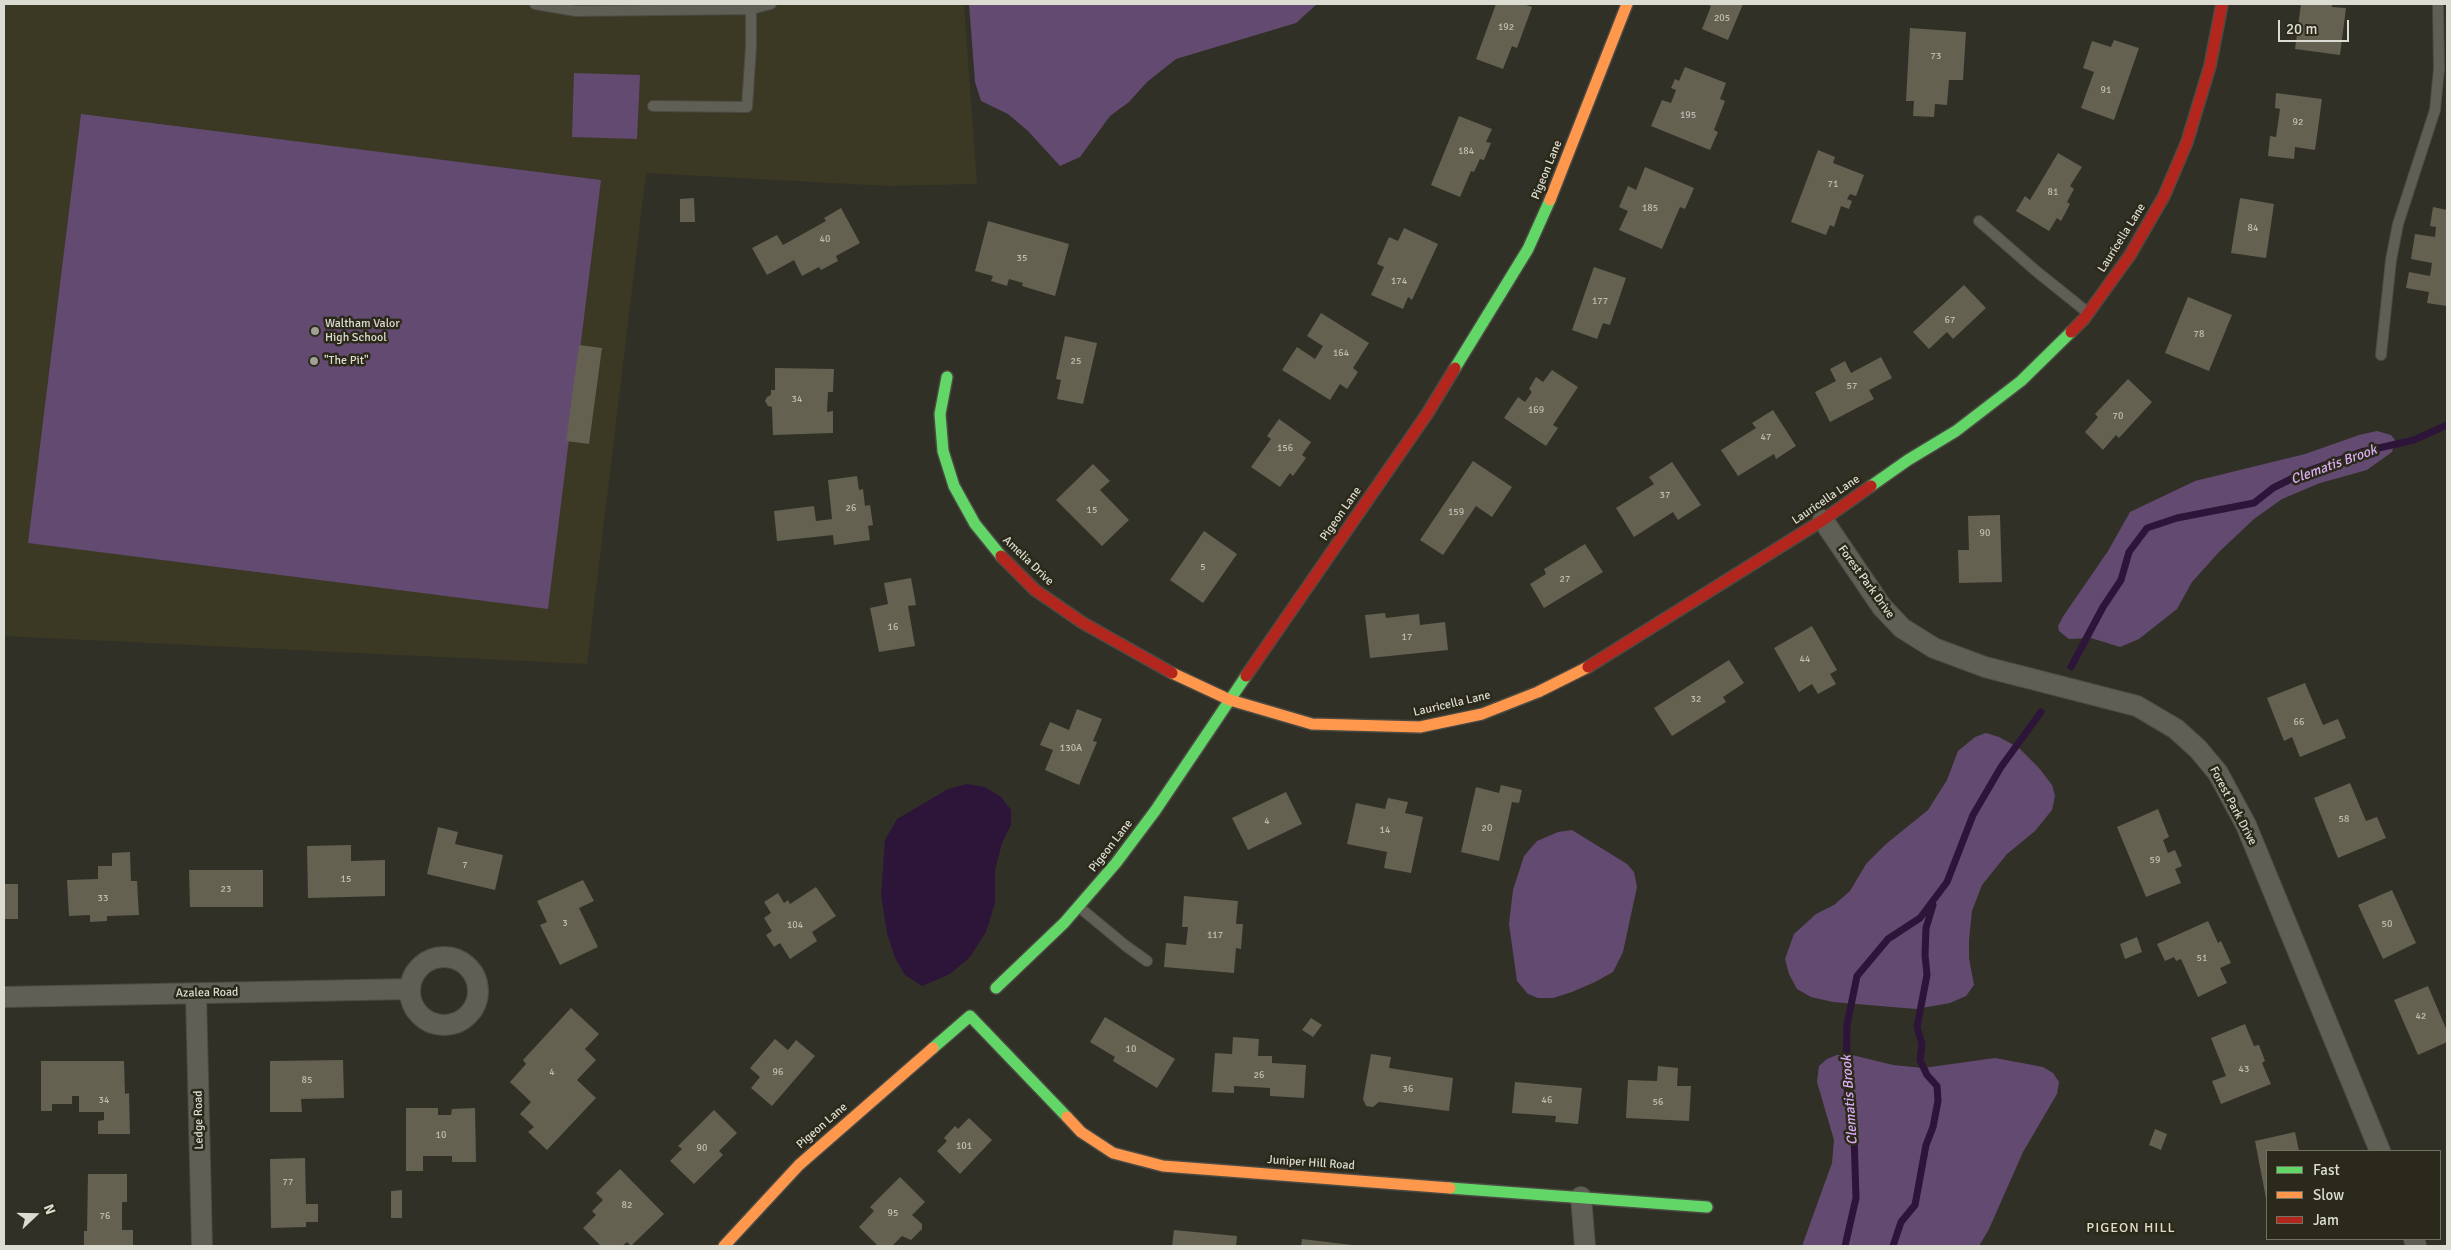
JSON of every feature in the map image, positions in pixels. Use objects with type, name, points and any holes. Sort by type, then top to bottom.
[{"type":"street","name":"Pigeon Lane","points":[[996,988],[1078,906],[1116,863],[1155,811],[1427,414],[1528,249],[1552,194],[1627,4]]},
{"type":"street","name":"Lauricella Lane","points":[[1230,700],[1312,724],[1420,727],[1482,714],[1538,692],[1590,666],[1823,520],[1908,460],[1956,431],[2021,381],[2088,313],[2130,256],[2164,196],[2187,142],[2210,66],[2222,4]]},
{"type":"street","name":"Amelia Drive","points":[[947,377],[940,414],[943,451],[954,486],[974,524],[998,553],[1035,590],[1084,623],[1154,664],[1230,700]]},
{"type":"street","name":"Forest Park Drive","points":[[1823,520],[1876,600],[1902,628],[1934,648],[1985,667],[2137,706],[2176,729],[2198,749],[2218,773],[2246,825],[2380,1150]]},
{"type":"street","name":"Azalea Road","points":[[4,997],[410,989]]},
{"type":"street","name":"Ledge Road","points":[[196,994],[202,1246]]},
{"type":"street","name":"Pigeon Lane","points":[[724,1246],[799,1165],[970,1016]]},
{"type":"street","name":"Juniper Hill Road","points":[[970,1016],[1081,1132],[1113,1153],[1163,1166],[1707,1207]]},
{"type":"street","points":[[1581,1197],[1585,1246]]},
{"type":"lane","points":[[535,4],[576,11],[606,7],[751,9],[771,4]]},
{"type":"lane","points":[[2381,355],[2390,260],[2398,224],[2435,110],[2439,69],[2438,4]]},
{"type":"lane","points":[[653,106],[747,107],[751,47],[751,9]]},
{"type":"lane","points":[[1979,221],[2088,313]]},
{"type":"lane","points":[[1078,906],[1147,961]]},
{"type":"shaded area","name":"Waltham Valor High School","points":[[4,4],[964,4],[977,184],[888,186],[646,173],[587,664],[4,636]]},
{"type":"shaded area","points":[[969,4],[1317,4],[1296,23],[1176,59],[1147,82],[1129,102],[1110,116],[1080,157],[1060,166],[1028,131],[1008,114],[981,101],[975,82]]},
{"type":"shaded area","points":[[574,73],[640,75],[637,139],[572,137]]},
{"type":"shaded area","name":"\"The Pit\"","points":[[81,114],[601,180],[548,609],[28,543]]},
{"type":"shaded area","points":[[2377,431],[2391,435],[2395,440],[2392,452],[2367,470],[2320,483],[2282,499],[2254,519],[2219,552],[2192,582],[2177,609],[2139,639],[2120,647],[2091,638],[2069,639],[2059,631],[2058,626],[2064,615],[2108,551],[2130,512],[2195,481],[2305,454],[2359,435]]},
{"type":"shaded area","points":[[1986,733],[1999,737],[2019,748],[2039,768],[2052,785],[2055,796],[2052,810],[2035,831],[2007,854],[1982,885],[1972,911],[1969,940],[1969,958],[1974,985],[1966,996],[1950,1003],[1916,1009],[1833,1002],[1811,997],[1797,989],[1789,974],[1785,959],[1794,934],[1816,914],[1834,905],[1850,891],[1866,864],[1886,844],[1928,810],[1947,780],[1958,751],[1975,737]]},
{"type":"shaded area","points":[[967,784],[985,787],[1001,797],[1011,810],[1011,825],[1002,843],[995,870],[995,903],[986,932],[970,957],[950,974],[922,986],[905,975],[895,958],[887,933],[881,895],[885,840],[897,819],[948,789]]},
{"type":"shaded area","points":[[1572,830],[1627,864],[1634,872],[1637,887],[1623,952],[1613,972],[1572,992],[1553,998],[1538,998],[1528,994],[1517,981],[1509,924],[1513,890],[1524,856],[1537,841],[1558,832]]},
{"type":"shaded area","points":[[1837,1055],[1852,1055],[1893,1065],[1923,1068],[1995,1058],[2043,1067],[2053,1073],[2059,1082],[2057,1094],[2023,1152],[1989,1229],[1979,1246],[1802,1246],[1832,1163],[1834,1140],[1817,1082],[1819,1066],[1827,1059]]},
{"type":"building","points":[[1496,4],[1523,4],[1532,7],[1517,48],[1512,46],[1503,69],[1476,59]]},
{"type":"building","points":[[1705,4],[1743,4],[1728,40],[1702,29],[1711,6]]},
{"type":"building","points":[[2301,4],[2332,4],[2332,7],[2346,8],[2340,55],[2295,49]]},
{"type":"building","points":[[1910,28],[1966,32],[1963,80],[1949,80],[1947,105],[1935,104],[1934,117],[1913,116],[1914,101],[1906,101]]},
{"type":"building","points":[[2114,40],[2139,48],[2114,120],[2081,108],[2094,72],[2083,68],[2092,41],[2111,47]]},
{"type":"building","points":[[1685,67],[1726,83],[1720,99],[1725,101],[1714,130],[1718,132],[1710,150],[1651,126],[1662,100],[1671,103],[1676,90],[1671,88],[1675,79],[1679,81]]},
{"type":"building","points":[[2276,93],[2322,99],[2315,150],[2295,147],[2294,159],[2268,156],[2270,136],[2276,137],[2280,109],[2275,108]]},
{"type":"building","points":[[1459,116],[1492,129],[1486,142],[1491,143],[1484,160],[1480,159],[1474,172],[1471,171],[1460,197],[1431,185]]},
{"type":"building","points":[[1818,150],[1835,157],[1833,163],[1864,175],[1856,196],[1850,194],[1847,199],[1852,201],[1849,209],[1841,206],[1834,227],[1830,225],[1826,235],[1791,222]]},
{"type":"building","points":[[2058,153],[2082,167],[2070,186],[2074,189],[2067,202],[2070,204],[2061,221],[2057,218],[2049,231],[2016,211],[2025,196],[2030,200]]},
{"type":"building","points":[[1645,167],[1694,188],[1685,209],[1680,207],[1662,249],[1619,230],[1628,211],[1619,207],[1628,186],[1636,190]]},
{"type":"building","points":[[694,198],[695,222],[680,222],[680,199]]},
{"type":"building","points":[[2240,198],[2274,204],[2266,258],[2231,253]]},
{"type":"building","points":[[2433,207],[2447,210],[2447,306],[2427,303],[2429,292],[2406,288],[2409,272],[2430,276],[2432,263],[2411,259],[2415,234],[2435,237],[2436,227],[2430,226]]},
{"type":"building","points":[[841,208],[860,243],[836,256],[838,261],[821,270],[819,267],[802,276],[794,260],[767,275],[752,248],[777,235],[783,245],[826,221],[824,218]]},
{"type":"building","points":[[988,221],[1069,244],[1055,296],[1022,286],[1023,283],[1009,279],[1007,286],[991,281],[993,276],[975,271]]},
{"type":"building","points":[[1404,228],[1438,244],[1412,300],[1408,297],[1403,309],[1371,295],[1384,267],[1377,264],[1389,237],[1398,241]]},
{"type":"building","points":[[1594,267],[1626,278],[1610,325],[1603,323],[1597,339],[1572,330]]},
{"type":"building","points":[[1964,285],[1986,308],[1953,339],[1947,332],[1929,349],[1913,332]]},
{"type":"building","points":[[2188,297],[2232,315],[2209,371],[2165,353]]},
{"type":"building","points":[[1321,313],[1369,343],[1353,368],[1358,372],[1347,389],[1340,384],[1330,400],[1282,370],[1297,347],[1315,359],[1323,346],[1307,336]]},
{"type":"building","points":[[1065,336],[1097,343],[1083,404],[1057,399],[1061,380],[1056,379]]},
{"type":"building","points":[[579,345],[602,348],[589,444],[566,441]]},
{"type":"building","points":[[1881,357],[1892,378],[1869,390],[1874,399],[1830,422],[1815,392],[1836,381],[1830,369],[1845,361],[1851,373]]},
{"type":"building","points":[[775,368],[834,369],[833,392],[828,392],[827,412],[833,411],[833,433],[773,435],[772,407],[768,406],[765,401],[771,395],[771,390],[775,390]]},
{"type":"building","points":[[1552,370],[1578,387],[1553,425],[1558,428],[1546,446],[1504,418],[1518,397],[1525,402],[1532,392],[1529,389],[1536,377],[1543,382]]},
{"type":"building","points":[[2128,379],[2152,402],[2119,438],[2116,435],[2103,450],[2085,432],[2098,417],[2095,414]]},
{"type":"building","points":[[1773,410],[1796,446],[1776,459],[1774,454],[1738,476],[1721,450],[1756,428],[1752,423]]},
{"type":"building","points":[[1279,419],[1311,442],[1302,455],[1306,458],[1293,476],[1290,473],[1280,487],[1251,467],[1271,439],[1267,436]]},
{"type":"building","points":[[1473,461],[1512,487],[1492,517],[1476,506],[1443,555],[1420,540]]},
{"type":"building","points":[[1672,462],[1701,505],[1678,520],[1673,512],[1634,537],[1616,508],[1654,484],[1649,477]]},
{"type":"building","points":[[1093,464],[1110,481],[1100,490],[1129,520],[1102,546],[1056,500]]},
{"type":"building","points":[[857,476],[859,490],[863,489],[865,506],[870,505],[873,525],[868,526],[870,540],[834,545],[833,535],[777,541],[774,511],[814,506],[816,521],[832,519],[828,480]]},
{"type":"building","points":[[2000,515],[2002,582],[1959,583],[1958,550],[1969,550],[1968,516]]},
{"type":"building","points":[[1204,531],[1237,554],[1203,603],[1170,580]]},
{"type":"building","points":[[1585,544],[1603,572],[1544,608],[1530,584],[1546,574],[1544,569]]},
{"type":"building","points":[[911,578],[916,605],[908,606],[915,646],[879,652],[870,608],[888,604],[884,583]]},
{"type":"building","points":[[1385,613],[1386,618],[1419,614],[1420,625],[1445,622],[1448,650],[1370,658],[1365,615]]},
{"type":"building","points":[[1812,626],[1837,670],[1830,674],[1836,684],[1818,694],[1812,684],[1799,692],[1774,648]]},
{"type":"building","points":[[1729,660],[1744,683],[1723,697],[1726,702],[1672,736],[1654,708]]},
{"type":"building","points":[[2305,683],[2323,725],[2338,719],[2346,738],[2300,757],[2292,737],[2284,741],[2267,698]]},
{"type":"building","points":[[1077,709],[1102,719],[1093,741],[1097,742],[1079,785],[1045,770],[1053,750],[1040,745],[1050,722],[1069,730]]},
{"type":"building","points":[[2350,783],[2366,821],[2377,817],[2386,838],[2338,858],[2314,798]]},
{"type":"building","points":[[1501,785],[1522,790],[1519,803],[1512,802],[1499,861],[1461,852],[1476,787],[1499,793]]},
{"type":"building","points":[[1286,792],[1302,824],[1248,850],[1232,818]]},
{"type":"building","points":[[1388,798],[1408,802],[1405,813],[1423,817],[1411,873],[1384,868],[1387,852],[1347,844],[1356,803],[1385,809]]},
{"type":"building","points":[[2158,809],[2169,837],[2163,840],[2168,853],[2175,850],[2182,866],[2175,869],[2181,883],[2146,897],[2117,827]]},
{"type":"building","points":[[438,827],[458,832],[455,844],[503,855],[495,890],[427,874]]},
{"type":"building","points":[[351,845],[351,861],[385,860],[385,896],[308,898],[307,846]]},
{"type":"building","points":[[130,852],[131,881],[137,881],[139,915],[107,916],[107,921],[90,922],[90,915],[69,916],[67,880],[98,879],[98,866],[112,866],[112,853]]},
{"type":"building","points":[[189,870],[263,870],[263,907],[190,907]]},
{"type":"building","points":[[583,880],[594,901],[579,908],[598,947],[560,965],[540,925],[547,922],[537,901]]},
{"type":"building","points":[[4,884],[18,884],[18,919],[4,919]]},
{"type":"building","points":[[816,887],[836,916],[812,932],[817,941],[790,959],[780,943],[774,947],[766,935],[772,931],[764,918],[771,913],[764,902],[778,893],[784,903],[788,900],[790,904]]},
{"type":"building","points":[[2392,890],[2416,943],[2383,959],[2358,905]]},
{"type":"building","points":[[1184,896],[1238,901],[1236,924],[1243,924],[1241,949],[1236,948],[1234,973],[1164,967],[1166,943],[1186,945],[1188,927],[1182,927]]},
{"type":"building","points":[[2208,921],[2218,943],[2221,941],[2231,963],[2220,968],[2227,983],[2198,997],[2181,959],[2176,961],[2174,957],[2165,961],[2157,944]]},
{"type":"building","points":[[2137,937],[2142,952],[2125,959],[2120,944]]},
{"type":"building","points":[[2428,986],[2447,1031],[2447,1042],[2418,1055],[2394,1000]]},
{"type":"building","points":[[571,1008],[599,1034],[585,1049],[596,1060],[577,1080],[596,1098],[547,1150],[528,1132],[534,1127],[520,1114],[531,1102],[510,1082],[526,1064],[523,1060]]},
{"type":"building","points":[[1105,1017],[1175,1059],[1157,1088],[1113,1061],[1115,1057],[1090,1042]]},
{"type":"building","points":[[1311,1018],[1322,1025],[1313,1037],[1302,1030]]},
{"type":"building","points":[[2245,1024],[2254,1046],[2259,1045],[2265,1061],[2262,1063],[2271,1084],[2221,1104],[2212,1081],[2226,1076],[2211,1038]]},
{"type":"building","points":[[1233,1037],[1259,1039],[1258,1056],[1272,1056],[1272,1063],[1306,1065],[1304,1098],[1270,1096],[1270,1088],[1234,1086],[1234,1093],[1212,1092],[1215,1053],[1232,1054]]},
{"type":"building","points":[[775,1039],[788,1050],[796,1040],[815,1056],[772,1106],[751,1088],[760,1077],[750,1068]]},
{"type":"building","points":[[1371,1054],[1391,1057],[1389,1068],[1453,1078],[1449,1111],[1379,1102],[1373,1107],[1366,1106],[1363,1099]]},
{"type":"building","points":[[343,1060],[344,1098],[301,1099],[302,1112],[270,1112],[270,1061]]},
{"type":"building","points":[[41,1061],[124,1061],[125,1094],[129,1093],[130,1134],[98,1134],[98,1121],[104,1120],[104,1112],[79,1112],[79,1096],[72,1096],[72,1104],[52,1104],[52,1111],[41,1111]]},
{"type":"building","points":[[1658,1066],[1678,1068],[1677,1086],[1691,1086],[1689,1121],[1626,1118],[1628,1080],[1657,1081]]},
{"type":"building","points":[[1515,1082],[1582,1088],[1578,1124],[1555,1122],[1556,1116],[1512,1113]]},
{"type":"building","points":[[406,1108],[438,1108],[438,1115],[451,1115],[452,1109],[475,1108],[476,1162],[452,1162],[452,1156],[423,1156],[423,1171],[406,1171]]},
{"type":"building","points":[[714,1110],[737,1133],[719,1151],[723,1155],[694,1184],[670,1161],[682,1149],[678,1146]]},
{"type":"building","points":[[969,1118],[992,1140],[960,1174],[937,1151],[947,1141],[944,1138],[955,1126],[958,1129]]},
{"type":"building","points":[[2155,1129],[2167,1134],[2161,1150],[2149,1145]]},
{"type":"building","points":[[2295,1132],[2299,1150],[2266,1150],[2266,1198],[2255,1141]]},
{"type":"building","points":[[305,1158],[306,1204],[318,1204],[318,1222],[306,1222],[306,1227],[271,1228],[270,1159]]},
{"type":"building","points":[[620,1169],[664,1214],[631,1246],[627,1242],[622,1246],[601,1246],[583,1228],[596,1215],[592,1211],[603,1200],[596,1193]]},
{"type":"building","points":[[88,1174],[127,1174],[127,1202],[122,1202],[122,1230],[133,1230],[133,1246],[84,1246],[84,1231],[87,1231]]},
{"type":"building","points":[[900,1177],[925,1202],[912,1215],[922,1224],[922,1229],[911,1240],[902,1236],[892,1246],[878,1246],[859,1227],[874,1211],[870,1207]]},
{"type":"building","points":[[402,1190],[402,1218],[391,1218],[391,1191]]},
{"type":"building","points":[[1174,1230],[1237,1236],[1236,1246],[1172,1246]]},
{"type":"building","points":[[1302,1239],[1352,1245],[1352,1246],[1301,1246]]},
{"type":"waterway","name":"Clematis Brook","points":[[2071,667],[2103,607],[2121,580],[2129,552],[2147,528],[2177,518],[2254,503],[2273,488],[2305,472],[2361,452],[2414,440],[2447,425]]},
{"type":"waterway","name":"Clematis Brook","points":[[1845,1246],[1856,1198],[1854,1135],[1846,1080],[1847,1025],[1857,976],[1888,939],[1920,918],[1947,882],[1973,815],[2001,767],[2041,712]]},
{"type":"waterway","name":"Clematis Brook","points":[[1893,1246],[1901,1222],[1915,1205],[1926,1145],[1933,1127],[1938,1101],[1937,1086],[1927,1075],[1920,1060],[1922,1044],[1917,1027],[1927,975],[1925,955],[1926,928],[1933,905]]},
{"type":"traffic: fast","points":[[1455,368],[1528,249],[1550,200]]},
{"type":"traffic: fast","points":[[1871,486],[1908,460],[1956,431],[2021,381],[2071,332]]},
{"type":"traffic: fast","points":[[947,377],[940,414],[943,451],[954,486],[975,524],[1001,556]]},
{"type":"traffic: fast","points":[[996,988],[1064,923],[1116,863],[1155,811],[1246,676]]},
{"type":"traffic: fast","points":[[933,1048],[970,1016],[1067,1117]]},
{"type":"traffic: fast","points":[[1450,1188],[1707,1207]]},
{"type":"traffic: slow","points":[[1550,200],[1627,4]]},
{"type":"traffic: slow","points":[[1172,673],[1230,700],[1312,724],[1420,727],[1482,714],[1538,692],[1588,667]]},
{"type":"traffic: slow","points":[[724,1246],[799,1165],[933,1048]]},
{"type":"traffic: slow","points":[[1067,1117],[1081,1132],[1113,1153],[1163,1166],[1450,1188]]},
{"type":"traffic: jam","points":[[2071,332],[2084,319],[2130,255],[2164,196],[2187,142],[2210,66],[2222,4]]},
{"type":"traffic: jam","points":[[1246,676],[1427,414],[1455,368]]},
{"type":"traffic: jam","points":[[1588,667],[1823,520],[1871,486]]},
{"type":"traffic: jam","points":[[1001,556],[1035,590],[1083,623],[1172,673]]},
{"type":"place","name":"Waltham Valor High School","points":[[315,331]]},
{"type":"place","name":"\"The Pit\"","points":[[314,361]]},
{"type":"district","name":"PIGEON HILL","points":[[2131,1228]]}]
